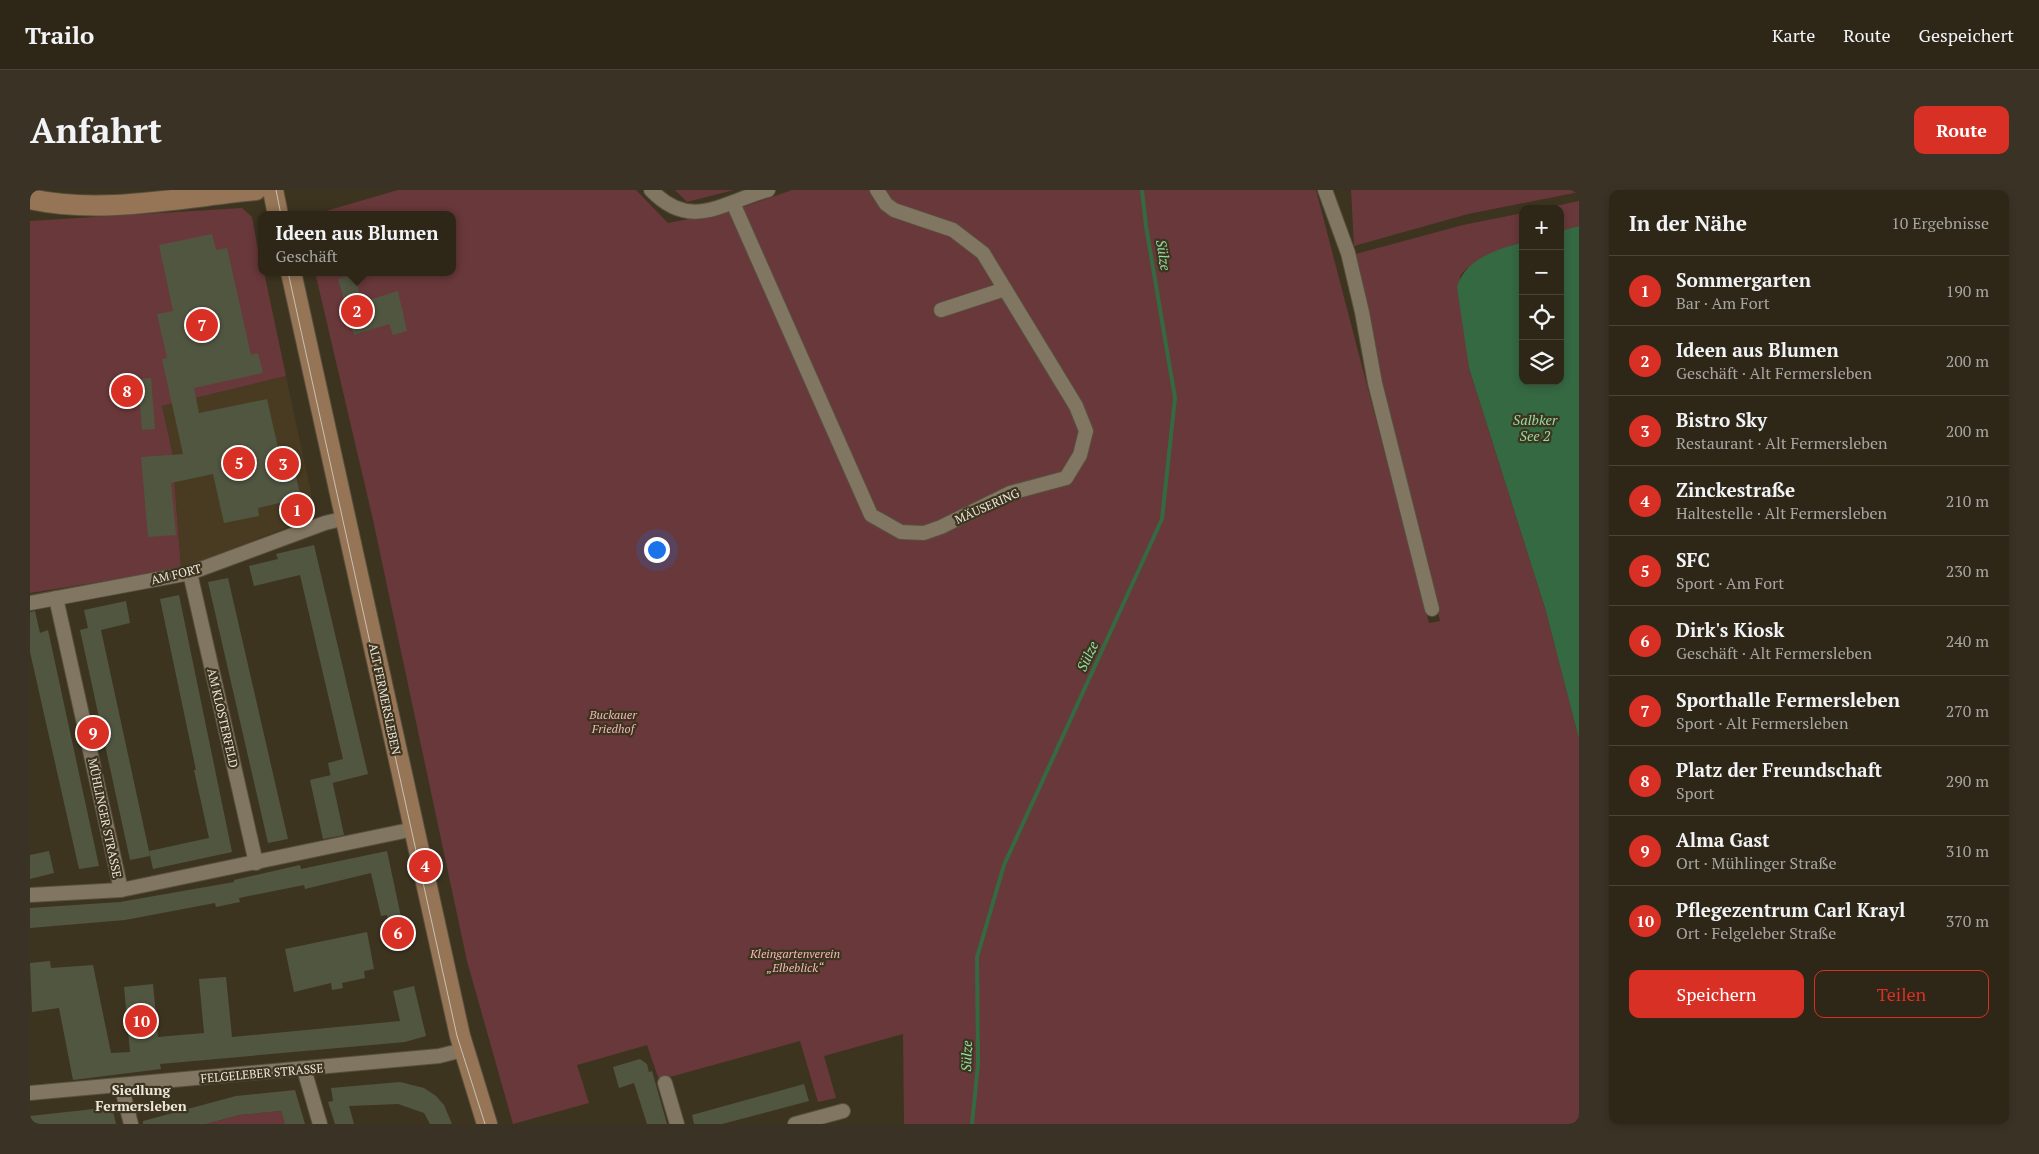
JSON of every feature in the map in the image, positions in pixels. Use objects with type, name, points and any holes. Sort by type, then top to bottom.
[{"type":"main road","points":[[30,199],[55,204],[86,206],[256,190]]},
{"type":"main road","points":[[273,190],[277,211]]},
{"type":"main road","name":"ALT FERMERSLEBEN","points":[[292,276],[464,1050],[487,1124]]},
{"type":"street","points":[[650,190],[671,206],[690,212],[706,212],[768,190]]},
{"type":"street","name":"MÄUSERING","points":[[733,203],[870,515],[901,532],[924,533],[941,527],[1010,493],[1066,478],[1080,455],[1086,431],[1076,406],[989,262],[975,245],[953,230],[894,210],[886,204],[877,190]]},
{"type":"street","points":[[1325,190],[1348,252],[1362,312],[1375,383],[1432,609]]},
{"type":"street","points":[[941,310],[1005,289]]},
{"type":"street","name":"AM FORT","points":[[30,603],[190,574],[324,523],[346,518]]},
{"type":"street","name":"AM KLOSTERFELD","points":[[190,574],[256,863]]},
{"type":"street","name":"MÜHLINGER STRASSE","points":[[56,598],[121,890]]},
{"type":"street","points":[[30,895],[121,890],[414,829]]},
{"type":"street","name":"FELGELEBER STRASSE","points":[[30,1093],[439,1056],[464,1050]]},
{"type":"street","points":[[304,1069],[320,1124]]},
{"type":"street","points":[[665,1083],[677,1124]]},
{"type":"street","points":[[121,1085],[131,1124]]},
{"type":"street","points":[[795,1124],[843,1110]]},
{"type":"shaded area","points":[[286,376],[316,516],[181,569],[172,451],[162,406]]},
{"type":"green space","points":[[398,190],[636,190],[668,223],[735,210],[792,190],[1316,190],[1429,623],[1440,621],[1352,255],[1463,225],[1519,214],[1519,243],[1481,258],[1460,276],[1469,368],[1545,608],[1579,739],[1579,1124],[904,1124],[903,1034],[824,1056],[836,1098],[818,1102],[800,1041],[659,1080],[647,1045],[577,1065],[589,1103],[513,1124],[467,961],[373,520],[316,276],[456,276],[456,211],[326,211]]},
{"type":"green space","points":[[675,190],[734,190],[687,202]]},
{"type":"green space","points":[[1351,190],[1579,190],[1579,192],[1468,214],[1354,246]]},
{"type":"green space","points":[[1579,201],[1579,226],[1564,230],[1564,205],[1560,205]]},
{"type":"green space","points":[[242,208],[252,217],[258,250],[258,276],[265,276],[286,376],[162,406],[172,451],[181,569],[30,593],[30,221]]},
{"type":"green space","points":[[281,1111],[285,1124],[206,1124],[239,1115]]},
{"type":"water","name":"Salbker See 2","points":[[1579,226],[1579,739],[1545,608],[1469,368],[1457,287],[1461,277],[1475,262],[1493,252],[1519,243],[1519,385],[1564,385],[1564,230]]},
{"type":"building","points":[[212,234],[216,250],[227,248],[251,355],[258,353],[263,373],[194,388],[199,413],[267,399],[279,452],[290,450],[301,498],[258,508],[259,516],[224,523],[213,474],[171,483],[176,535],[148,537],[141,457],[183,454],[162,359],[167,358],[157,314],[173,311],[159,245]]},
{"type":"building","points":[[355,276],[362,302],[398,291],[407,331],[393,335],[389,324],[354,335],[338,279]]},
{"type":"building","points":[[151,378],[155,429],[142,430],[138,379]]},
{"type":"building","points":[[314,545],[368,774],[332,783],[328,763],[343,759],[300,575],[254,586],[249,566],[278,559],[276,554]]},
{"type":"building","points":[[228,578],[288,839],[268,843],[208,582]]},
{"type":"building","points":[[179,595],[232,852],[153,869],[149,851],[209,838],[160,599]]},
{"type":"building","points":[[126,601],[130,623],[101,630],[150,856],[130,860],[80,630],[88,628],[84,610]]},
{"type":"building","points":[[35,611],[40,633],[48,630],[99,866],[79,869],[30,652],[30,612]]},
{"type":"building","points":[[331,775],[344,835],[323,839],[310,780]]},
{"type":"building","points":[[49,851],[54,873],[30,879],[30,855]]},
{"type":"building","points":[[387,851],[407,945],[394,947],[387,915],[381,916],[371,873],[305,889],[304,885],[239,898],[240,902],[216,907],[215,903],[125,920],[30,928],[30,908],[120,902],[234,882],[234,880],[300,865],[301,869]]},
{"type":"building","points":[[367,932],[374,969],[364,971],[365,978],[342,983],[343,988],[332,990],[331,983],[294,992],[285,949]]},
{"type":"building","points":[[50,961],[51,968],[93,965],[111,1053],[130,1052],[124,987],[153,984],[158,1037],[204,1033],[199,979],[226,977],[232,1037],[400,1021],[393,991],[414,986],[426,1036],[405,1042],[160,1064],[161,1069],[73,1080],[59,1008],[32,1012],[30,963]]},
{"type":"building","points":[[640,1059],[647,1064],[649,1072],[652,1071],[667,1124],[647,1124],[634,1083],[619,1088],[613,1067]]},
{"type":"building","points":[[400,1082],[424,1088],[436,1096],[444,1105],[452,1124],[430,1124],[424,1113],[398,1104],[349,1106],[354,1124],[335,1124],[328,1102],[333,1101],[331,1088]]},
{"type":"building","points":[[804,1084],[809,1101],[722,1124],[694,1124],[692,1115]]},
{"type":"building","points":[[295,1090],[305,1124],[285,1124],[281,1111],[239,1115],[206,1124],[143,1124],[143,1121],[236,1096]]},
{"type":"building","points":[[112,1107],[116,1124],[30,1124],[30,1116]]},
{"type":"waterway","name":"Sülze","points":[[972,1124],[978,1064],[977,957],[1004,865],[1162,519],[1175,398],[1146,226],[1142,190]]},
{"type":"tram line","points":[[276,190],[280,211]]},
{"type":"tram line","points":[[289,276],[457,1036],[485,1124]]},
{"type":"place","name":"Ideen aus Blumen","points":[[357,311]]},
{"type":"place","name":"Sporthalle Fermersleben","points":[[202,325]]},
{"type":"place","name":"Platz der Freundschaft","points":[[127,391]]},
{"type":"place","name":"SFC","points":[[239,463]]},
{"type":"place","name":"Bistro Sky","points":[[283,464]]},
{"type":"place","name":"Sommergarten","points":[[297,510]]},
{"type":"place","name":"Alma Gast","points":[[93,733]]},
{"type":"place","name":"Zinckestraße","points":[[425,866]]},
{"type":"place","name":"Dirk's Kiosk","points":[[398,933]]},
{"type":"place","name":"Pflegezentrum Carl Krayl","points":[[141,1021]]},
{"type":"district","name":"Siedlung Fermersleben","points":[[141,1098]]},
{"type":"park label","name":"Buckauer Friedhof","points":[[613,721]]},
{"type":"park label","name":"Kleingartenverein „Elbeblick“","points":[[795,960]]}]
